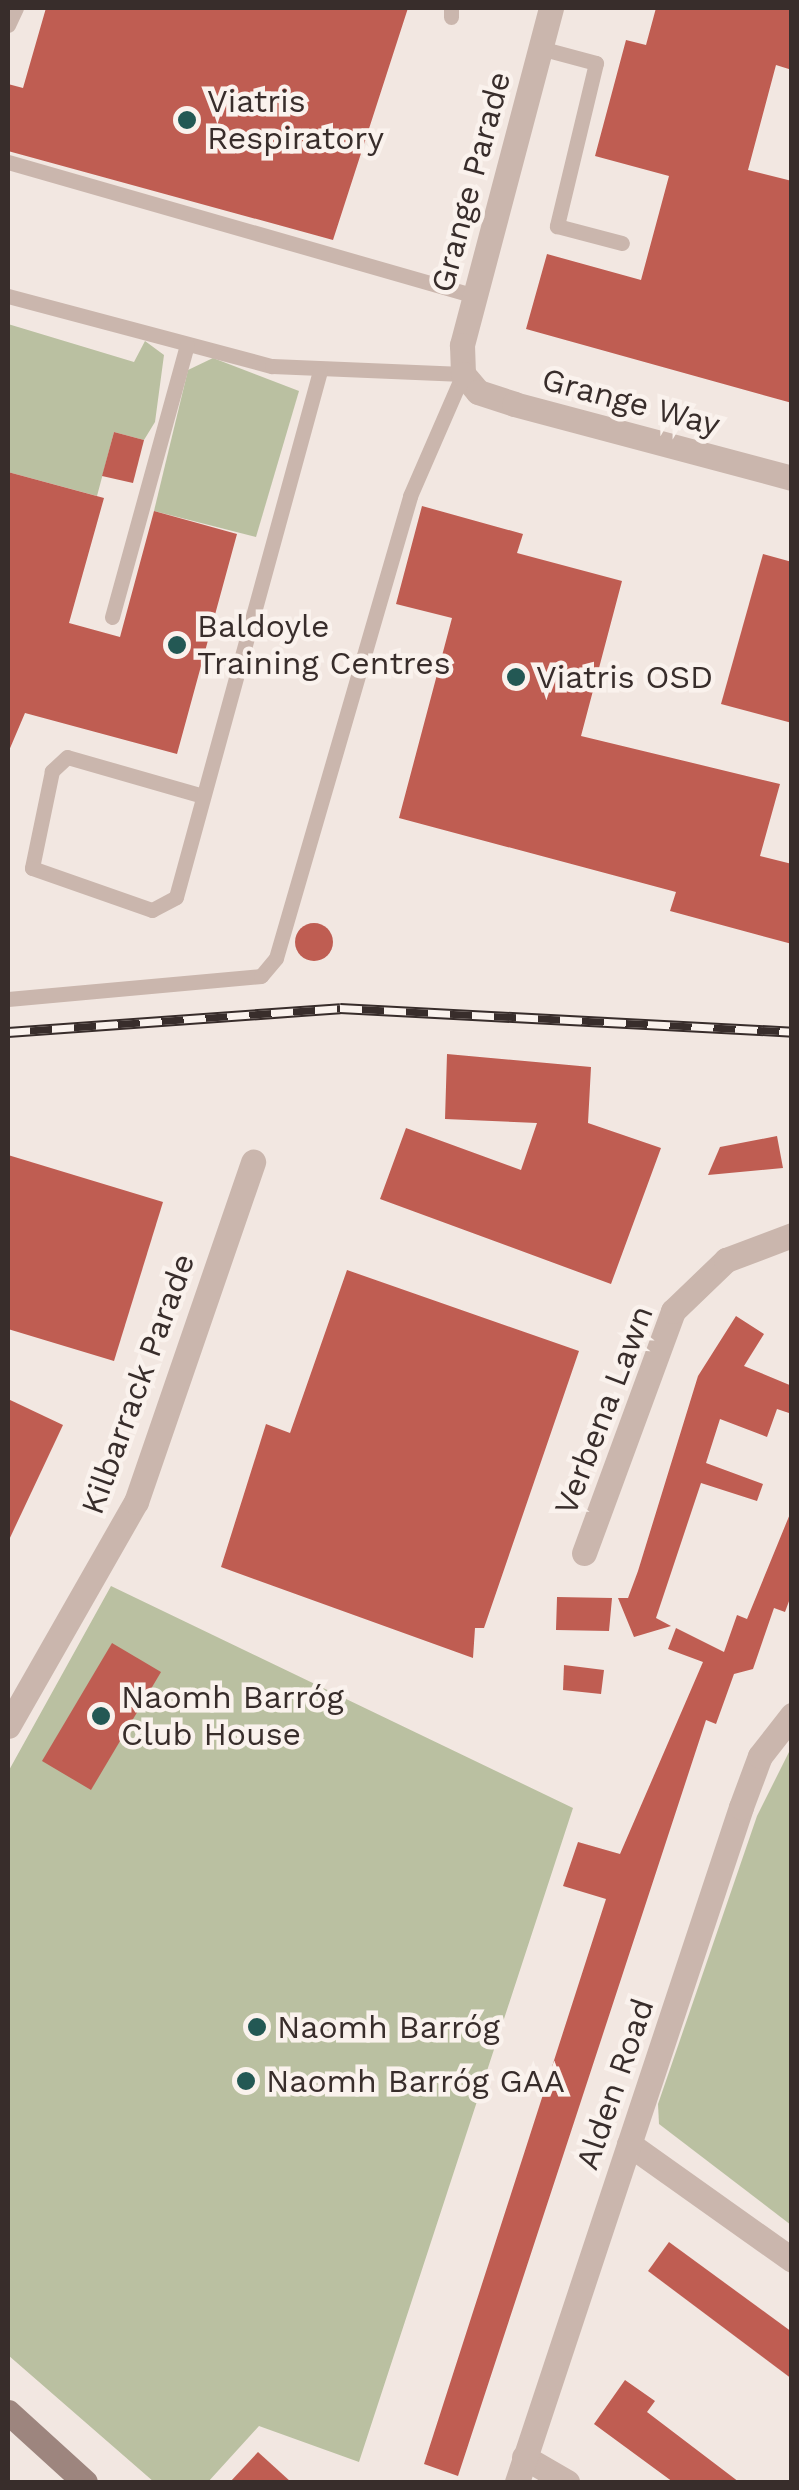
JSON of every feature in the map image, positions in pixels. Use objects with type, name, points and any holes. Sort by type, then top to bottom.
[{"type":"main road","points":[[8,2412],[85,2482]]},
{"type":"street","name":"Grange Parade","points":[[463,374],[474,296],[551,8]]},
{"type":"street","name":"Grange Way","points":[[463,374],[478,392],[514,404],[792,478]]},
{"type":"street","name":"Kilbarrack Parade","points":[[8,1726],[136,1502],[252,1162]]},
{"type":"street","name":"Verbena Lawn","points":[[584,1553],[674,1311],[726,1260],[792,1235]]},
{"type":"street","name":"Alden Road","points":[[518,2482],[760,1756],[792,1715]]},
{"type":"street","points":[[630,2144],[792,2260]]},
{"type":"street","points":[[524,2457],[568,2482]]},
{"type":"lane","points":[[8,25],[16,8]]},
{"type":"lane","points":[[540,48],[596,63],[557,226],[622,243]]},
{"type":"lane","points":[[8,162],[474,296]]},
{"type":"lane","points":[[8,296],[187,344],[320,371],[463,374],[410,496],[276,958],[261,976],[8,998]]},
{"type":"lane","points":[[112,618],[187,344]]},
{"type":"lane","points":[[203,796],[67,756],[52,771],[32,868],[152,910],[176,898],[320,371]]},
{"type":"green space","points":[[8,324],[134,362],[145,341],[164,355],[155,422],[144,440],[114,432],[97,496],[8,472]]},
{"type":"green space","points":[[213,358],[299,391],[256,537],[154,511],[188,370]]},
{"type":"green space","name":"Naomh Barróg GAA","points":[[111,1586],[573,1808],[359,2462],[259,2426],[208,2482],[154,2482],[8,2355],[8,1772]]},
{"type":"green space","points":[[791,1748],[791,2225],[659,2124],[658,2104],[757,1816]]},
{"type":"building","name":"Viatris Respiratory","points":[[46,8],[408,8],[333,240],[8,151],[8,84],[23,88]]},
{"type":"building","points":[[656,8],[792,8],[792,70],[776,65],[748,170],[792,181],[792,403],[526,329],[547,254],[641,280],[669,176],[595,156],[626,40],[646,45]]},
{"type":"building","points":[[114,432],[144,440],[133,483],[102,476]]},
{"type":"building","points":[[8,472],[104,498],[69,623],[120,637],[154,511],[237,534],[177,754],[25,713],[8,753]]},
{"type":"building","name":"Viatris OSD","points":[[422,506],[523,534],[517,553],[622,581],[581,736],[780,784],[760,856],[792,864],[792,944],[670,911],[676,892],[399,818],[452,618],[396,604]]},
{"type":"building","points":[[763,554],[792,562],[792,723],[721,704]]},
{"type":"building","points":[[314,923],[327,929],[333,942],[327,955],[314,961],[301,955],[295,942],[301,929]]},
{"type":"building","points":[[447,1054],[591,1067],[588,1123],[661,1148],[611,1284],[380,1199],[406,1128],[521,1170],[537,1123],[445,1119]]},
{"type":"building","points":[[777,1136],[783,1168],[708,1175],[720,1147]]},
{"type":"building","points":[[8,1155],[163,1202],[114,1361],[8,1329]]},
{"type":"building","points":[[347,1270],[579,1351],[484,1628],[475,1628],[473,1658],[221,1567],[266,1424],[290,1433]]},
{"type":"building","points":[[736,1316],[764,1334],[744,1366],[792,1386],[792,1414],[777,1409],[767,1437],[720,1419],[706,1463],[763,1484],[757,1501],[701,1483],[656,1618],[671,1626],[634,1637],[618,1598],[628,1598],[638,1571],[698,1376]]},
{"type":"building","points":[[8,1399],[63,1425],[8,1542]]},
{"type":"building","points":[[792,1509],[792,1593],[785,1612],[774,1608],[753,1669],[734,1674],[716,1724],[706,1720],[458,2476],[424,2464],[606,1899],[563,1886],[578,1842],[620,1854],[703,1662],[668,1649],[676,1628],[724,1652],[737,1615],[747,1619]]},
{"type":"building","points":[[557,1597],[612,1598],[609,1631],[556,1630]]},
{"type":"building","name":"Naomh Barróg Club House","points":[[112,1643],[161,1672],[91,1790],[42,1761]]},
{"type":"building","points":[[564,1665],[604,1670],[601,1694],[563,1690]]},
{"type":"building","points":[[669,2242],[792,2332],[792,2379],[648,2271]]},
{"type":"building","points":[[625,2380],[655,2401],[647,2412],[739,2482],[673,2482],[594,2424]]},
{"type":"building","points":[[258,2452],[291,2482],[230,2482]]},
{"type":"railway","points":[[8,1032],[340,1008],[792,1032]]},
{"type":"place","name":"Viatris Respiratory","points":[[187,120]]},
{"type":"place","name":"Baldoyle Training Centres","points":[[177,645]]},
{"type":"place","name":"Viatris OSD","points":[[516,677]]},
{"type":"place","name":"Naomh Barróg Club House","points":[[101,1716]]},
{"type":"place","name":"Naomh Barróg","points":[[257,2027]]},
{"type":"place","name":"Naomh Barróg GAA","points":[[246,2081]]}]
